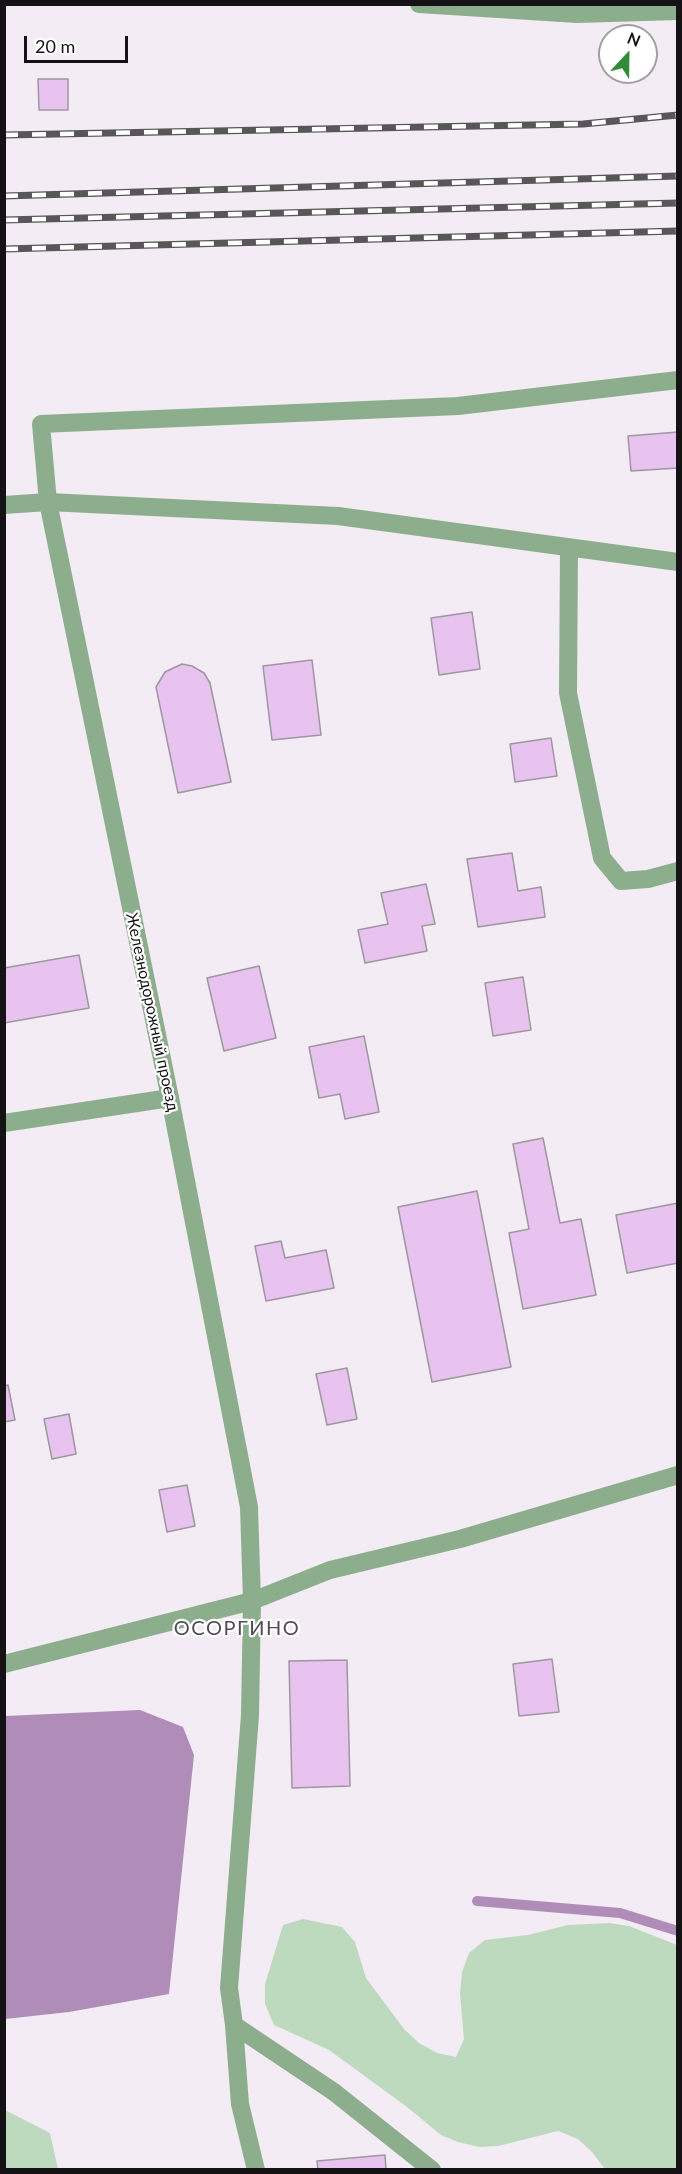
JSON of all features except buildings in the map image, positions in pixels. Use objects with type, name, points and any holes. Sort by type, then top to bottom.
[{"type":"street","points":[[418,4],[577,14],[678,11]]},
{"type":"street","name":"Железнодорожный проезд","points":[[256,2169],[240,2104],[229,1988],[250,1715],[252,1601],[249,1506],[170,1098],[48,502],[41,424],[458,406],[678,380]]},
{"type":"street","points":[[4,505],[48,502],[338,516],[678,562]]},
{"type":"street","points":[[569,548],[568,693],[602,858],[621,881],[648,879],[678,871]]},
{"type":"street","points":[[4,1123],[170,1098]]},
{"type":"street","points":[[4,1664],[252,1601],[330,1570],[460,1539],[678,1475]]},
{"type":"street","points":[[234,2025],[334,2092],[432,2169]]},
{"type":"green space","points":[[303,1919],[342,1927],[355,1942],[366,1978],[404,2029],[419,2043],[437,2053],[456,2057],[464,2039],[460,1994],[462,1972],[469,1953],[485,1940],[528,1935],[568,1925],[609,1923],[629,1926],[677,1945],[677,2169],[605,2169],[578,2139],[558,2131],[498,2146],[479,2147],[458,2142],[441,2135],[329,2050],[274,2025],[265,2004],[265,1984],[283,1925]]},
{"type":"green space","points":[[5,2110],[50,2133],[58,2169],[5,2169]]},
{"type":"shaded area","points":[[140,1710],[183,1727],[194,1755],[169,1994],[69,2012],[5,2019],[5,1716]]},
{"type":"waterway","points":[[477,1901],[620,1913],[678,1931]]},
{"type":"railway","points":[[4,135],[583,124],[678,115]]},
{"type":"railway","points":[[4,196],[678,176]]},
{"type":"railway","points":[[4,220],[678,203]]},
{"type":"railway","points":[[4,249],[678,231]]},
{"type":"district","name":"ОСОРГИНО","points":[[237,1629]]}]
